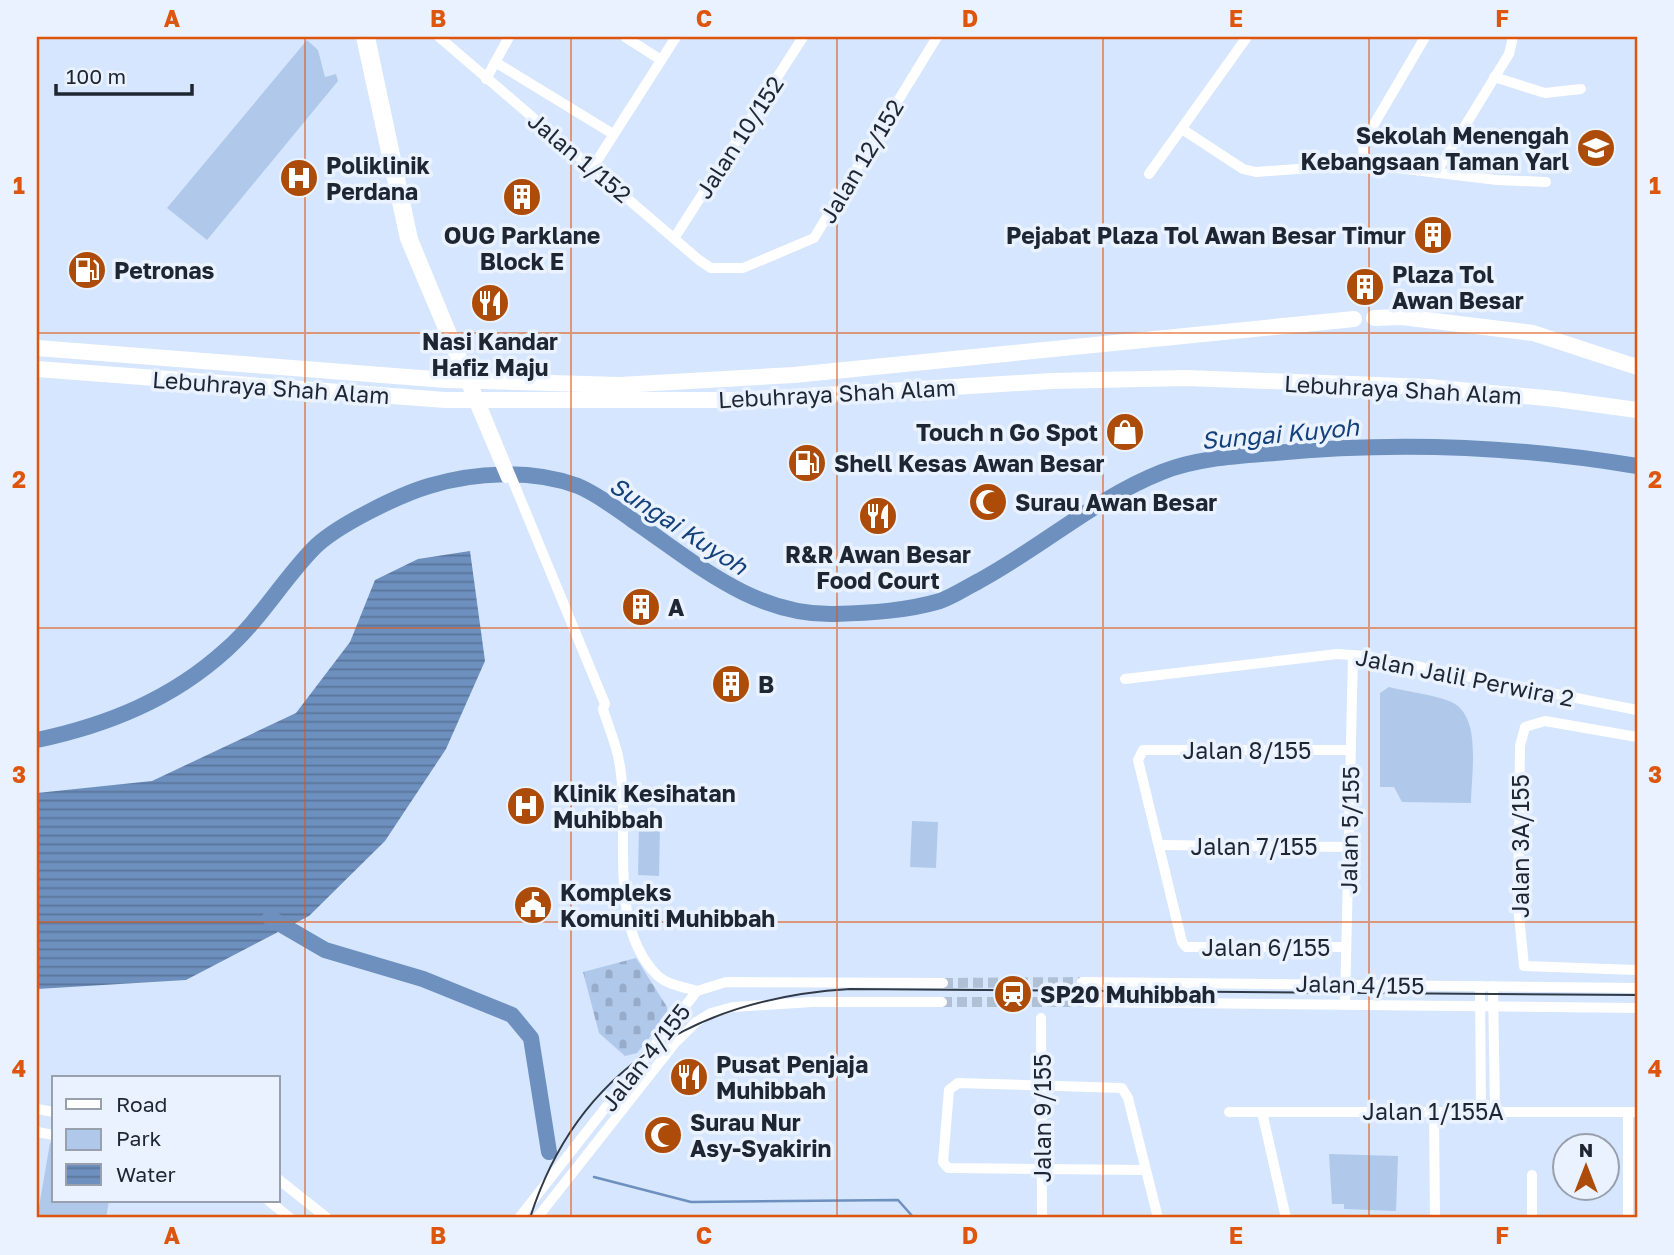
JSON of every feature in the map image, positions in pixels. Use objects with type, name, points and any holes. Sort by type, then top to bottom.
[{"type":"highway","points":[[1374,318],[1402,317],[1533,333],[1637,367]]},
{"type":"highway","name":"Lebuhraya Shah Alam","points":[[37,348],[446,380],[620,385],[794,375],[1354,319]]},
{"type":"highway","name":"Lebuhraya Shah Alam","points":[[37,369],[445,400],[744,400],[1052,381],[1187,378],[1429,387],[1637,410]]},
{"type":"street","points":[[361,37],[391,152]]},
{"type":"street","points":[[370,37],[405,239],[601,704],[620,762],[625,882],[628,915],[635,941],[658,976],[697,991]]},
{"type":"street","name":"Jalan 1/152","points":[[439,37],[711,268],[723,270]]},
{"type":"street","points":[[486,79],[509,37]]},
{"type":"street","points":[[625,37],[661,60]]},
{"type":"street","points":[[593,167],[676,37]]},
{"type":"street","name":"Jalan 10/152","points":[[675,237],[803,37]]},
{"type":"street","name":"Jalan 12/152","points":[[723,270],[766,260],[814,238],[937,37]]},
{"type":"street","points":[[1149,174],[1247,37]]},
{"type":"street","points":[[1436,173],[1509,54],[1513,37]]},
{"type":"street","points":[[1364,164],[1363,144],[1424,39]]},
{"type":"street","points":[[495,62],[613,134]]},
{"type":"street","points":[[1494,76],[1545,93],[1581,89]]},
{"type":"street","points":[[1182,129],[1243,169],[1256,172],[1364,164],[1546,182]]},
{"type":"street","name":"Jalan Jalil Perwira 2","points":[[1125,679],[1337,654],[1637,710]]},
{"type":"street","name":"Jalan 5/155","points":[[1345,1005],[1353,655]]},
{"type":"street","name":"Jalan 3A/155","points":[[1637,737],[1545,720],[1525,727],[1520,746],[1518,906],[1524,966],[1637,970]]},
{"type":"street","name":"Jalan 8/155","points":[[1159,845],[1138,760],[1143,750],[1351,750]]},
{"type":"street","name":"Jalan 7/155","points":[[1159,845],[1349,846]]},
{"type":"street","name":"Jalan 6/155","points":[[1159,845],[1182,942],[1186,947],[1346,947]]},
{"type":"street","name":"Jalan 4/155","points":[[519,1218],[697,991],[726,982],[943,983]]},
{"type":"street","name":"Jalan 4/155","points":[[1082,982],[1637,988]]},
{"type":"street","points":[[1480,986],[1480,1111]]},
{"type":"street","points":[[1493,986],[1495,1111]]},
{"type":"street","name":"Jalan 4/155","points":[[537,1218],[675,1042],[696,1021],[711,1013],[733,1007],[812,1002],[942,1002]]},
{"type":"street","name":"Jalan 4/155","points":[[1084,1002],[1637,1008]]},
{"type":"street","name":"Jalan 9/155","points":[[1041,1018],[1042,1218]]},
{"type":"street","points":[[1145,1170],[944,1166],[947,1096],[958,1083],[1122,1088],[1128,1098],[1158,1218]]},
{"type":"street","points":[[1434,1111],[1435,1218]]},
{"type":"street","name":"Jalan 1/155A","points":[[1229,1112],[1633,1112]]},
{"type":"street","points":[[1262,1112],[1286,1218]]},
{"type":"street","points":[[1628,1218],[1633,1112]]},
{"type":"street","points":[[1532,1175],[1532,1218]]},
{"type":"street","points":[[280,1181],[327,1218]]},
{"type":"street","points":[[270,1202],[290,1218]]},
{"type":"green space","points":[[307,40],[318,50],[325,77],[336,74],[338,81],[207,240],[167,208]]},
{"type":"green space","points":[[1389,687],[1449,701],[1460,708],[1467,718],[1473,746],[1471,803],[1402,802],[1394,787],[1380,787],[1380,693]]},
{"type":"green space","points":[[912,821],[938,822],[936,868],[910,867]]},
{"type":"green space","points":[[639,824],[660,825],[659,876],[638,875]]},
{"type":"green space","points":[[636,958],[667,1007],[668,1015],[637,1053],[625,1056],[599,1033],[583,972]]},
{"type":"green space","points":[[52,1143],[52,1202],[109,1202],[106,1218],[37,1218]]},
{"type":"green space","points":[[1329,1154],[1398,1156],[1396,1211],[1344,1209],[1344,1204],[1332,1204]]},
{"type":"water","points":[[470,551],[485,661],[446,749],[385,841],[309,916],[186,980],[37,989],[37,793],[152,781],[296,713],[350,642],[375,580],[418,559]]},
{"type":"waterway","name":"Sungai Kuyoh","points":[[37,740],[114,718],[184,683],[238,638],[302,561],[323,540],[351,521],[401,496],[447,481],[504,474],[542,477],[578,486],[605,501],[702,568],[751,596],[805,612],[835,614],[901,609],[945,599],[1002,568],[1114,495],[1175,467],[1203,461],[1321,449],[1411,447],[1501,450],[1637,466]]},
{"type":"waterway","points":[[270,918],[325,950],[423,979],[512,1015],[531,1038],[549,1152]]},
{"type":"waterway","points":[[594,1177],[691,1202],[898,1200],[914,1218]]},
{"type":"tunnel","points":[[943,983],[1082,982]]},
{"type":"tunnel","points":[[942,1002],[1085,1002]]},
{"type":"tram line","points":[[530,1218],[551,1165],[579,1120],[612,1082],[651,1050],[695,1026],[743,1007],[795,995],[850,989],[1637,995]]},
{"type":"place","name":"Sekolah Menengah Kebangsaan Taman Yarl","points":[[1596,148]]},
{"type":"place","name":"Poliklinik Perdana","points":[[299,178]]},
{"type":"place","name":"OUG Parklane Block E","points":[[522,197]]},
{"type":"place","name":"Pejabat Plaza Tol Awan Besar Timur","points":[[1433,235]]},
{"type":"place","name":"Petronas","points":[[87,270]]},
{"type":"place","name":"Plaza Tol Awan Besar","points":[[1365,287]]},
{"type":"place","name":"Nasi Kandar Hafiz Maju","points":[[490,303]]},
{"type":"place","name":"Touch n Go Spot","points":[[1125,432]]},
{"type":"place","name":"Shell Kesas Awan Besar","points":[[807,463]]},
{"type":"place","name":"Surau Awan Besar","points":[[988,502]]},
{"type":"place","name":"R&R Awan Besar Food Court","points":[[878,516]]},
{"type":"place","name":"A","points":[[641,607]]},
{"type":"place","name":"B","points":[[731,684]]},
{"type":"place","name":"Klinik Kesihatan Muhibbah","points":[[526,806]]},
{"type":"place","name":"Kompleks Komuniti Muhibbah","points":[[533,905]]},
{"type":"place","name":"SP20 Muhibbah","points":[[1013,994]]},
{"type":"place","name":"Pusat Penjaja Muhibbah","points":[[689,1077]]},
{"type":"place","name":"Surau Nur Asy-Syakirin","points":[[663,1135]]}]
